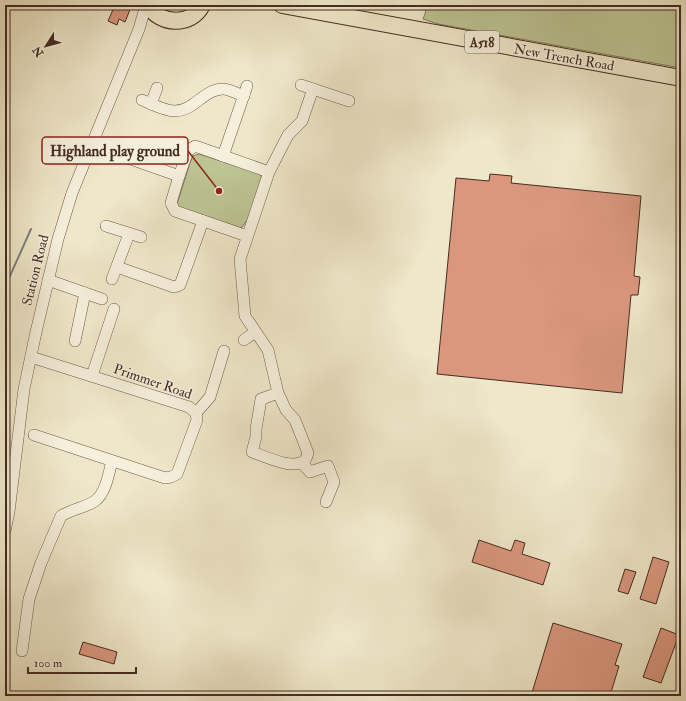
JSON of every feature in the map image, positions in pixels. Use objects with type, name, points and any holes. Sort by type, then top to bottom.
[{"type":"highway","points":[[147,5],[156,15],[162,19],[171,21],[187,19],[194,15],[203,6]]},
{"type":"highway","name":"New Trench Road","points":[[282,5],[681,78]]},
{"type":"street","name":"Station Road","points":[[5,530],[10,504],[24,389],[58,239],[68,205],[139,29],[147,5]]},
{"type":"street","points":[[139,29],[150,22],[162,19]]},
{"type":"street","points":[[301,85],[348,101]]},
{"type":"street","points":[[157,88],[147,102],[175,111],[187,109],[214,91],[223,89],[245,91],[223,156]]},
{"type":"street","points":[[278,393],[261,399],[256,438],[252,452],[291,465],[302,463],[308,453],[295,420],[286,410],[278,393],[268,350],[245,316],[240,259],[269,172],[288,135],[302,121],[312,89]]},
{"type":"street","points":[[91,145],[179,176]]},
{"type":"street","points":[[248,236],[175,211],[171,203],[179,176],[188,151],[195,146],[269,172]]},
{"type":"street","points":[[117,267],[174,287],[180,285],[203,221]]},
{"type":"street","points":[[106,226],[141,237]]},
{"type":"street","points":[[112,279],[130,234]]},
{"type":"street","points":[[48,280],[102,299]]},
{"type":"street","points":[[75,341],[85,293]]},
{"type":"street","points":[[92,376],[114,309]]},
{"type":"street","points":[[244,340],[255,332]]},
{"type":"street","points":[[196,412],[210,397],[224,351]]},
{"type":"street","name":"Primmer Road","points":[[31,358],[189,407],[196,412],[197,420],[182,463],[177,474],[171,478],[165,478],[34,435]]},
{"type":"street","points":[[22,652],[29,599],[41,563],[61,516],[68,511],[95,501],[100,495],[112,461]]},
{"type":"street","points":[[302,463],[310,472],[328,466],[334,482],[326,502]]},
{"type":"green space","points":[[417,5],[681,5],[681,68],[438,24],[423,19],[426,11]]},
{"type":"green space","points":[[199,154],[259,173],[262,178],[252,211],[249,218],[241,228],[181,208],[177,204],[193,156]]},
{"type":"building","points":[[115,5],[127,5],[131,7],[125,22],[119,19],[117,25],[108,21]]},
{"type":"building","points":[[490,174],[512,176],[511,183],[641,196],[634,276],[640,277],[638,295],[631,295],[622,393],[437,374],[456,178],[489,181]]},
{"type":"building","points":[[479,540],[511,551],[515,540],[525,543],[522,554],[550,563],[543,585],[472,562]]},
{"type":"building","points":[[653,557],[669,562],[656,604],[640,599]]},
{"type":"building","points":[[625,569],[636,572],[628,594],[618,591]]},
{"type":"building","points":[[553,623],[622,644],[615,665],[619,666],[610,696],[531,696]]},
{"type":"building","points":[[661,628],[679,635],[661,683],[643,677]]},
{"type":"building","points":[[83,642],[117,652],[114,664],[79,654]]},
{"type":"waterway","points":[[5,287],[31,229]]},
{"type":"place","name":"Highland play ground","points":[[219,191]]}]
